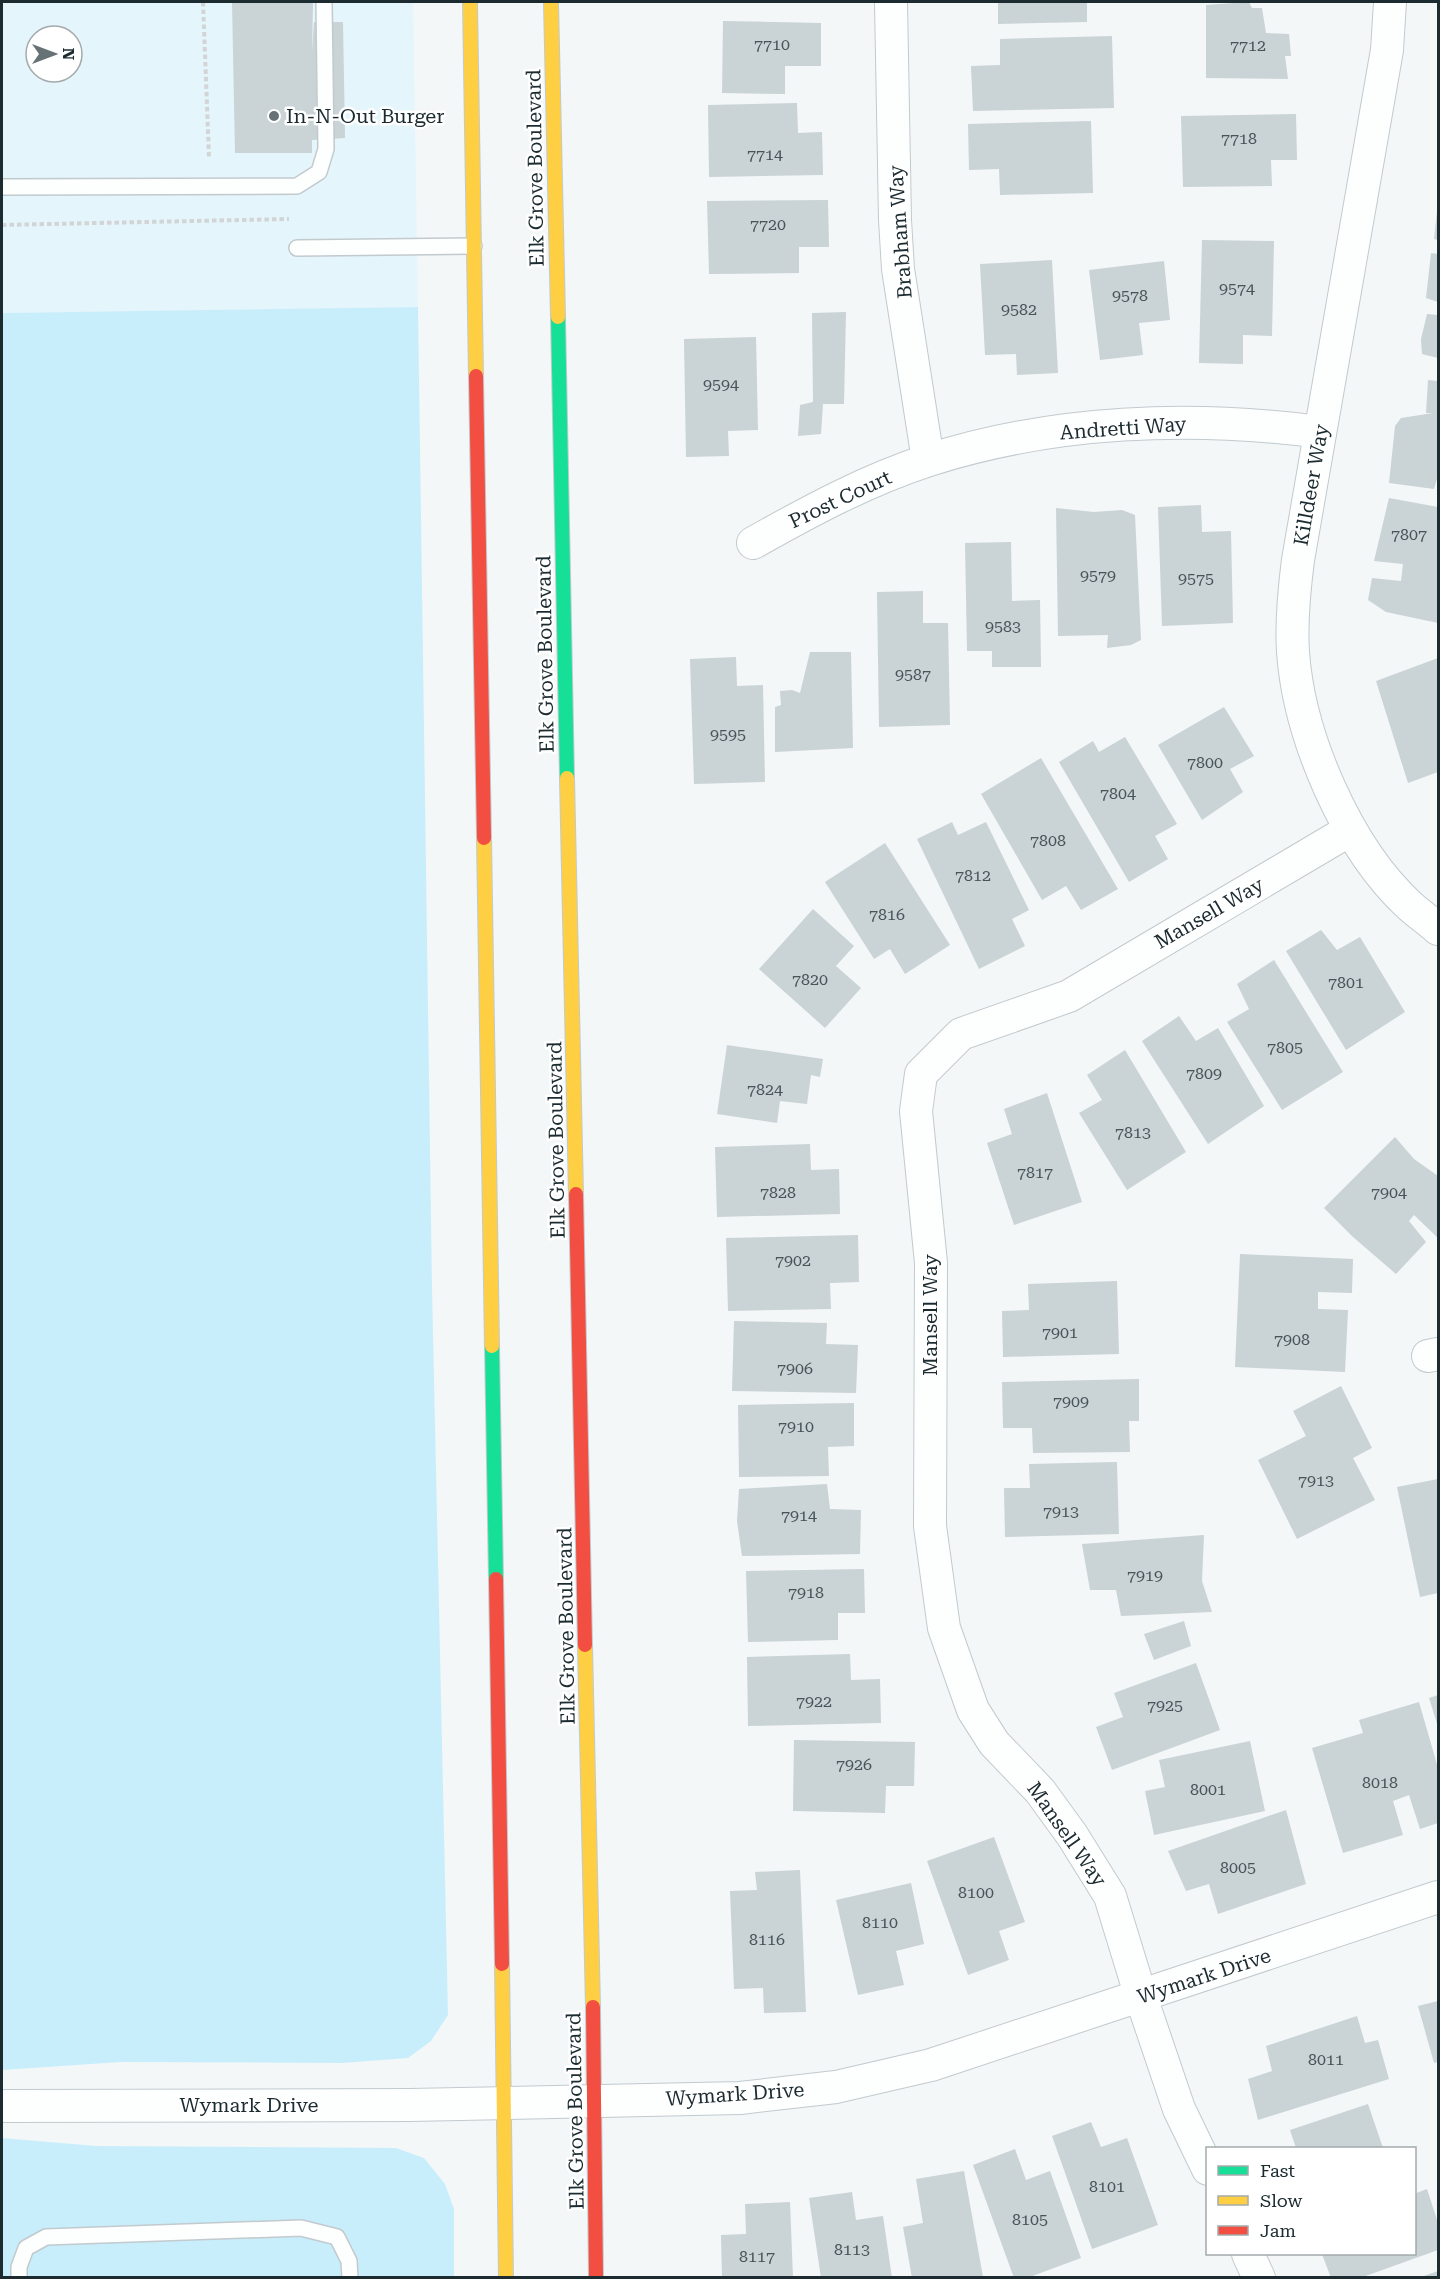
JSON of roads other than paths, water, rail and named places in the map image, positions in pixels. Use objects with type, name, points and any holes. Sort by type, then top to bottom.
[{"type":"main road","points":[[470,2],[506,2277]]},
{"type":"main road","name":"Elk Grove Boulevard","points":[[551,2],[595,2101],[596,2277]]},
{"type":"street","name":"Brabham Way","points":[[891,2],[898,269],[928,460]]},
{"type":"street","name":"Killdeer Way","points":[[1390,2],[1387,50],[1298,560],[1293,606],[1293,653],[1299,699],[1312,745],[1350,830],[1378,869],[1409,905],[1438,929]]},
{"type":"street","name":"Andretti Way","points":[[928,460],[979,446],[1085,427],[1139,424],[1269,425],[1320,432]]},
{"type":"street","name":"Prost Court","points":[[753,543],[827,501],[928,460]]},
{"type":"street","name":"Mansell Way","points":[[1206,2165],[1179,2109],[1110,1896],[1072,1835],[1040,1791],[994,1743],[973,1710],[944,1628],[930,1526],[932,1263],[916,1111],[921,1074],[961,1034],[1068,996],[1350,830]]},
{"type":"street","name":"Wymark Drive","points":[[2,2106],[410,2105],[740,2098],[836,2087],[932,2065],[1438,1898]]},
{"type":"street","points":[[1249,2255],[1259,2277]]},
{"type":"lane","points":[[2,187],[297,186],[319,172],[326,148],[324,2]]},
{"type":"lane","points":[[297,248],[474,246]]},
{"type":"lane","points":[[19,2277],[19,2267],[26,2248],[46,2238],[301,2228],[337,2238],[349,2261],[350,2277]]},
{"type":"place","name":"In-N-Out Burger","points":[[274,116]]}]
